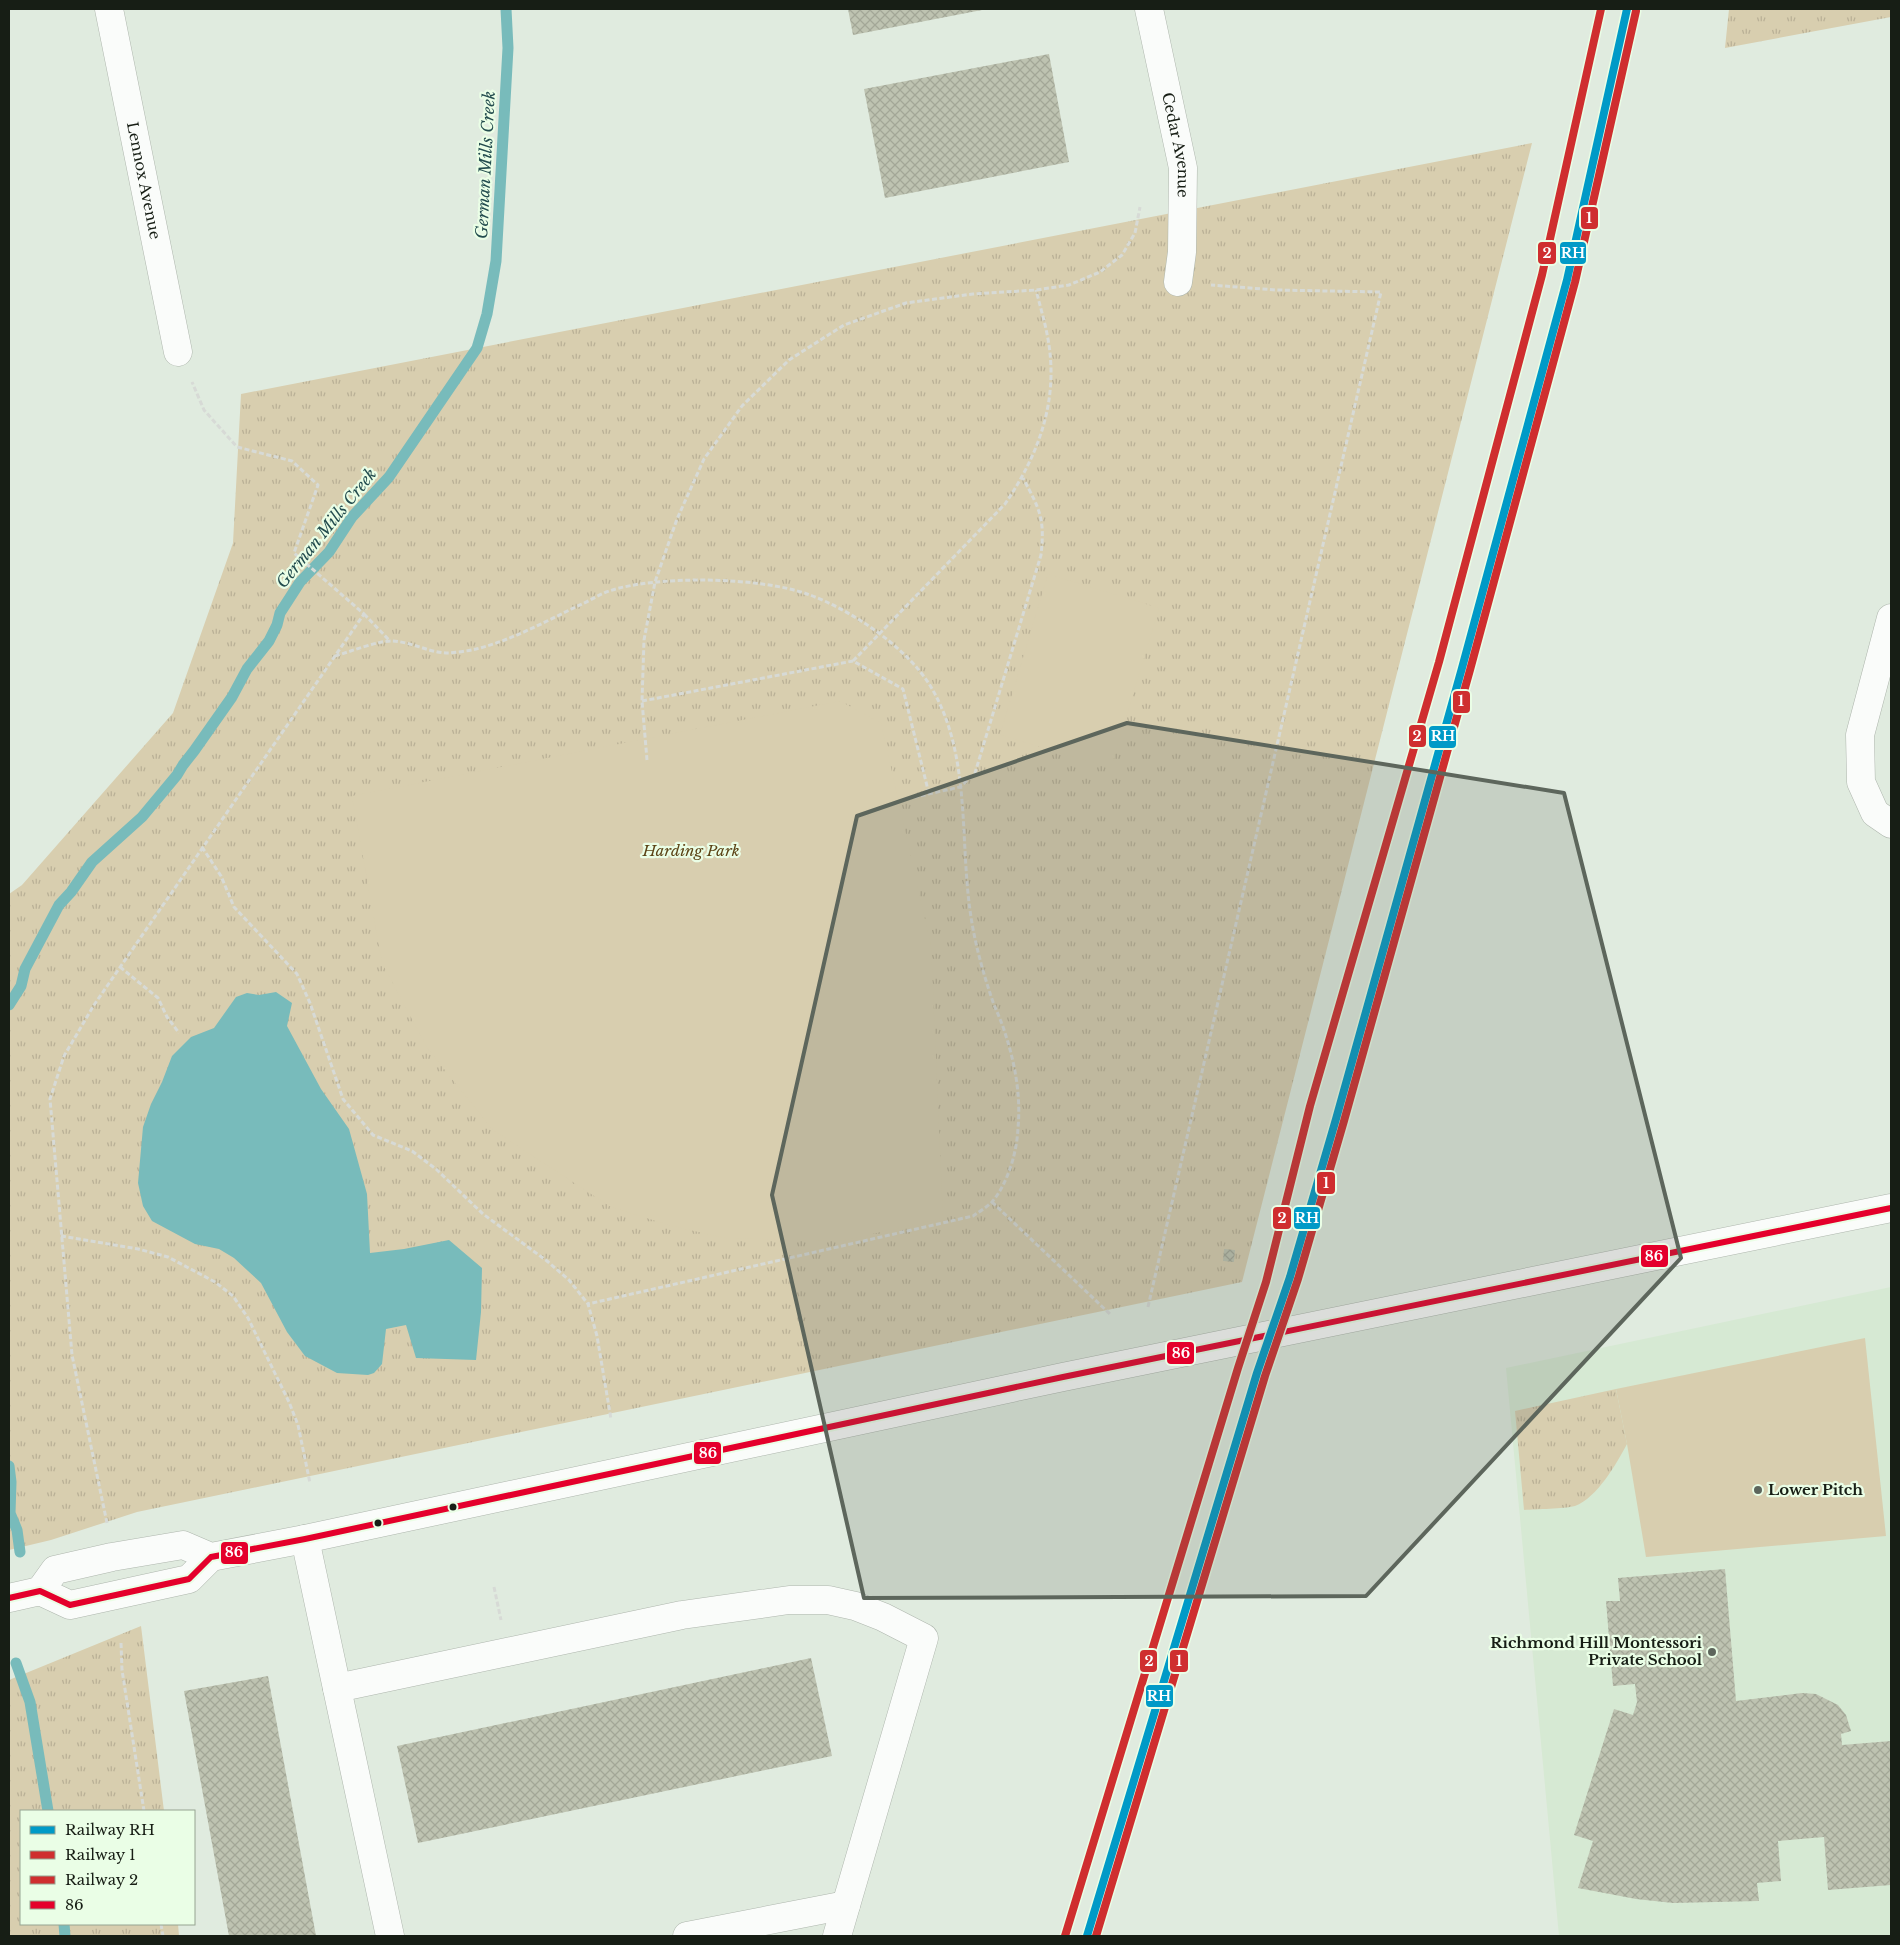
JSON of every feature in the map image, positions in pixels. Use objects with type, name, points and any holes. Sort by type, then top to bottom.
[{"type":"street","name":"Lennox Avenue","points":[[109,9],[178,352]]},
{"type":"street","name":"Cedar Avenue","points":[[1149,9],[1183,168],[1182,252],[1178,282]]},
{"type":"street","points":[[1891,618],[1860,736],[1861,782],[1875,813],[1891,824]]},
{"type":"street","points":[[9,1598],[40,1591],[70,1605],[189,1579],[212,1557],[305,1539],[1063,1377],[1891,1208]]},
{"type":"street","points":[[305,1539],[390,1936]]},
{"type":"street","points":[[40,1591],[56,1570],[112,1557],[183,1545],[212,1557]]},
{"type":"street","points":[[336,1688],[682,1615],[789,1600],[828,1600],[855,1606],[883,1617],[924,1638],[837,1936]]},
{"type":"street","points":[[687,1936],[846,1905]]},
{"type":"path","points":[[647,760],[642,701],[644,640],[655,582],[677,519],[704,459],[742,406],[789,360],[844,325],[906,303],[973,294],[1036,290],[1069,285],[1100,272],[1122,255],[1135,233],[1140,207]]},
{"type":"path","points":[[1148,1307],[1381,292],[1276,290],[1178,282]]},
{"type":"path","points":[[642,701],[853,661],[1005,504],[1023,478],[1036,450],[1047,414],[1051,376],[1048,339],[1036,290]]},
{"type":"path","points":[[178,352],[204,410],[236,447],[292,461],[318,485],[294,553],[364,614],[390,640]]},
{"type":"path","points":[[906,799],[960,787],[975,773],[1041,555],[1044,531],[1039,508],[1023,478]]},
{"type":"path","points":[[335,656],[390,640],[446,652],[476,649],[508,638],[610,591],[655,582],[765,584],[806,594],[845,610],[907,657],[930,684],[946,716],[955,747],[960,787],[971,917],[979,957],[991,997],[1005,1031],[1014,1067],[1019,1104],[1018,1130],[1013,1156],[1004,1182],[992,1202],[973,1216],[588,1304]]},
{"type":"path","points":[[108,1532],[72,1355],[50,1099],[64,1056],[94,1005],[364,614]]},
{"type":"path","points":[[853,661],[903,689],[929,794]]},
{"type":"path","points":[[202,847],[221,876],[234,907],[298,974],[310,1002],[343,1099],[373,1135],[412,1151],[436,1169],[483,1214],[547,1261],[588,1304],[597,1336],[611,1419]]},
{"type":"path","points":[[120,966],[158,998],[167,1016],[179,1033]]},
{"type":"path","points":[[992,1202],[1111,1315]]},
{"type":"path","points":[[61,1236],[138,1249],[168,1257],[215,1282],[233,1296],[248,1318],[289,1402],[298,1426],[310,1484]]},
{"type":"path","points":[[121,1643],[122,1670],[144,1810]]},
{"type":"highlighted area","points":[[1127,723],[1564,793],[1681,1258],[1366,1596],[864,1598],[772,1195],[857,816]]},
{"type":"shaded area","name":"Richmond Hill Montessori Private School","points":[[1891,1287],[1891,1936],[1559,1936],[1506,1368]]},
{"type":"green space","points":[[1729,9],[1891,9],[1891,17],[1725,48]]},
{"type":"green space","name":"Harding Park","points":[[1532,143],[1242,1282],[137,1512],[51,1540],[9,1550],[9,894],[22,885],[173,713],[233,543],[241,394]]},
{"type":"green space","points":[[1048,574],[1159,608],[1111,768],[1000,735]]},
{"type":"green space","points":[[840,701],[881,723],[931,946],[943,1218],[841,1241],[725,1238],[672,1226],[611,1207],[493,1130],[428,1049],[382,963],[352,796]]},
{"type":"green space","name":"Lower Pitch","points":[[1865,1338],[1886,1536],[1646,1557],[1616,1389]]},
{"type":"green space","points":[[1616,1389],[1627,1444],[1605,1479],[1591,1496],[1575,1506],[1524,1510],[1515,1411]]},
{"type":"green space","points":[[141,1626],[164,1810],[20,1810],[20,1925],[178,1925],[179,1936],[10,1936],[9,1680]]},
{"type":"water","points":[[276,992],[292,1003],[287,1026],[321,1089],[349,1129],[367,1194],[370,1253],[404,1249],[449,1240],[482,1268],[481,1312],[476,1360],[416,1358],[406,1325],[386,1329],[382,1364],[374,1373],[368,1375],[337,1373],[305,1356],[287,1332],[261,1283],[234,1258],[219,1249],[195,1244],[152,1221],[143,1206],[138,1183],[143,1127],[172,1056],[191,1037],[214,1028],[236,997],[247,993],[259,995]]},
{"type":"building","points":[[848,9],[982,9],[982,10],[853,35]]},
{"type":"building","points":[[1049,54],[1069,162],[885,198],[864,89]]},
{"type":"building","points":[[1224,1249],[1235,1250],[1234,1262],[1223,1261]]},
{"type":"building","name":"Richmond Hill Montessori Private School","points":[[1725,1569],[1736,1701],[1802,1693],[1816,1694],[1838,1705],[1846,1715],[1851,1731],[1841,1734],[1842,1745],[1891,1741],[1891,1885],[1828,1890],[1824,1837],[1778,1841],[1781,1881],[1757,1883],[1759,1901],[1673,1903],[1636,1899],[1578,1888],[1593,1841],[1574,1835],[1614,1709],[1633,1715],[1637,1702],[1635,1684],[1613,1686],[1606,1601],[1620,1601],[1618,1578]]},
{"type":"building","points":[[811,1658],[832,1756],[418,1843],[397,1746]]},
{"type":"building","points":[[268,1676],[316,1936],[229,1936],[184,1691]]},
{"type":"waterway","name":"German Mills Creek","points":[[9,1005],[21,986],[25,969],[59,905],[71,892],[92,862],[142,817],[177,775],[232,697],[247,669],[269,641],[277,625],[280,613],[300,582],[329,552],[352,517],[389,477],[477,348],[487,314],[496,261],[508,48],[506,9]]},
{"type":"waterway","name":"German Mills Creek","points":[[9,1466],[11,1482],[10,1513],[17,1530],[20,1552]]},
{"type":"waterway","name":"German Mills Creek","points":[[16,1663],[30,1702],[48,1810]]},
{"type":"waterway","name":"German Mills Creek","points":[[64,1925],[65,1936]]},
{"type":"rail line","name":"2","points":[[1065,1936],[1266,1282],[1310,1106],[1439,662],[1542,275],[1601,9]]},
{"type":"rail line","name":"RH","points":[[1087,1936],[1257,1373],[1290,1277],[1336,1119],[1462,668],[1567,280],[1627,9]]},
{"type":"rail line","name":"1","points":[[1096,1936],[1265,1376],[1298,1279],[1344,1121],[1470,670],[1575,282],[1636,11]]},
{"type":"transit line","name":"86","points":[[9,1598],[40,1591],[70,1605],[189,1579],[211,1557],[305,1539],[1063,1377],[1891,1208]]},
{"type":"place","name":"Lower Pitch","points":[[1758,1490]]},
{"type":"place","name":"Richmond Hill Montessori Private School","points":[[1712,1652]]}]
